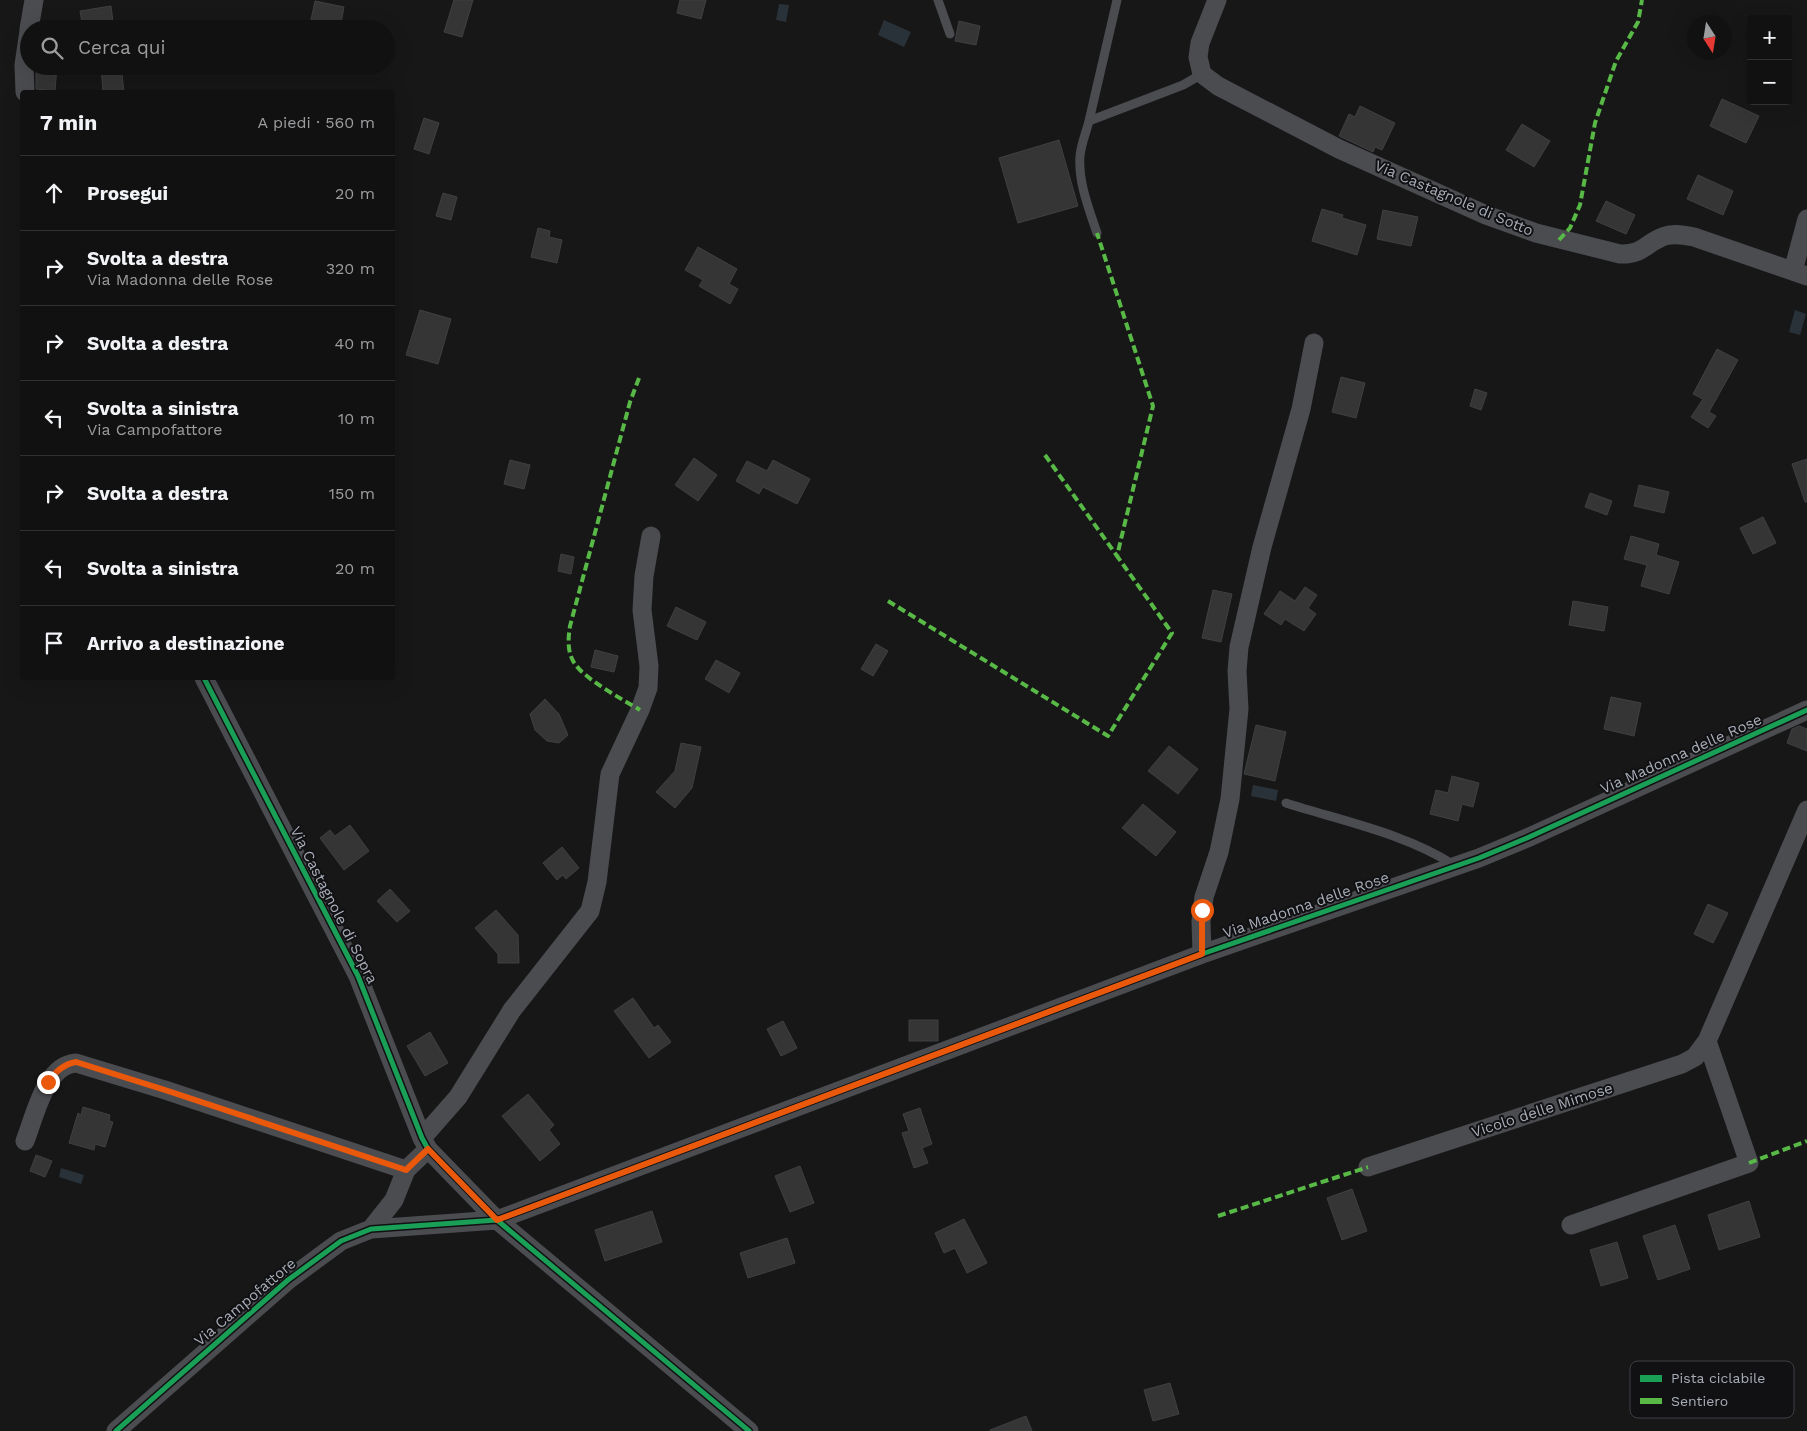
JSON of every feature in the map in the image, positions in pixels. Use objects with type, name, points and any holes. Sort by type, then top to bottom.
[{"type":"street","points":[[31,20],[34,0]]},
{"type":"street","points":[[1202,74],[1198,63],[1199,47],[1217,0]]},
{"type":"street","name":"Via Castagnole di Sotto","points":[[1202,74],[1222,89],[1339,149],[1477,211],[1536,233],[1611,252],[1628,254],[1643,250],[1665,236],[1682,235],[1694,237],[1800,274],[1807,219]]},
{"type":"street","points":[[24,75],[25,90]]},
{"type":"street","points":[[1202,954],[1201,927],[1204,897],[1219,852],[1230,799],[1240,709],[1237,671],[1239,647],[1262,547],[1301,409],[1314,343]]},
{"type":"street","name":"Via Campofattore","points":[[371,1229],[394,1200],[406,1170],[458,1097],[512,1010],[590,911],[597,882],[610,774],[640,710],[648,688],[649,666],[642,610],[644,576],[652,536]]},
{"type":"street","name":"Via Castagnole di Sopra","points":[[205,680],[358,976],[425,1144]]},
{"type":"street","name":"Via Madonna delle Rose","points":[[497,1220],[1202,954],[1456,866],[1527,838],[1807,710]]},
{"type":"street","name":"Vicolo delle Mimose","points":[[1368,1167],[1682,1064],[1695,1057],[1707,1041],[1807,810]]},
{"type":"street","points":[[1571,1225],[1750,1163],[1707,1041]]},
{"type":"street","points":[[25,1142],[48,1082],[54,1073],[62,1067],[76,1062],[406,1170]]},
{"type":"street","points":[[425,1144],[497,1220],[749,1431]]},
{"type":"street","name":"Via Campofattore","points":[[116,1431],[288,1280],[341,1241],[371,1229],[497,1220]]},
{"type":"lane","points":[[938,0],[950,34]]},
{"type":"lane","points":[[1097,233],[1085,198],[1080,170],[1082,144],[1117,0]]},
{"type":"lane","points":[[1089,121],[1183,85],[1202,74]]},
{"type":"lane","points":[[1286,804],[1404,839],[1439,855],[1456,866]]},
{"type":"shaded area","points":[[779,4],[789,5],[786,22],[776,20]]},
{"type":"shaded area","points":[[884,20],[911,32],[904,47],[878,35]]},
{"type":"shaded area","points":[[1795,310],[1806,314],[1800,335],[1789,332]]},
{"type":"shaded area","points":[[1253,785],[1278,790],[1276,801],[1251,796]]},
{"type":"shaded area","points":[[61,1168],[84,1175],[81,1184],[59,1177]]},
{"type":"building","points":[[454,0],[473,0],[462,37],[444,32]]},
{"type":"building","points":[[680,0],[706,0],[701,19],[677,13]]},
{"type":"building","points":[[315,1],[344,7],[342,20],[311,20]]},
{"type":"building","points":[[111,6],[113,20],[82,20],[80,11]]},
{"type":"building","points":[[959,21],[980,26],[976,45],[955,41]]},
{"type":"building","points":[[36,75],[56,75],[55,90],[36,89]]},
{"type":"building","points":[[102,75],[122,75],[124,90],[103,90]]},
{"type":"building","points":[[1722,99],[1759,116],[1746,143],[1710,126]]},
{"type":"building","points":[[1360,106],[1395,123],[1382,150],[1375,147],[1373,152],[1339,136],[1349,114],[1355,117]]},
{"type":"building","points":[[424,118],[439,123],[429,154],[414,149]]},
{"type":"building","points":[[1522,124],[1550,141],[1534,167],[1506,150]]},
{"type":"building","points":[[1059,140],[1078,206],[1018,223],[999,158]]},
{"type":"building","points":[[1698,175],[1733,191],[1723,215],[1687,199]]},
{"type":"building","points":[[443,193],[457,197],[451,220],[436,216]]},
{"type":"building","points":[[1606,201],[1635,215],[1626,234],[1596,221]]},
{"type":"building","points":[[1322,209],[1343,215],[1342,218],[1366,225],[1357,255],[1312,241]]},
{"type":"building","points":[[1383,210],[1418,217],[1411,246],[1377,239]]},
{"type":"building","points":[[538,228],[550,231],[549,237],[562,240],[557,263],[531,257]]},
{"type":"building","points":[[698,247],[737,269],[729,284],[738,289],[730,304],[699,286],[703,280],[685,270]]},
{"type":"building","points":[[420,310],[451,319],[438,364],[406,355]]},
{"type":"building","points":[[1717,349],[1738,360],[1709,412],[1716,416],[1708,428],[1691,417],[1703,399],[1693,394]]},
{"type":"building","points":[[1341,377],[1365,383],[1356,418],[1332,412]]},
{"type":"building","points":[[1475,389],[1487,393],[1481,410],[1470,406]]},
{"type":"building","points":[[694,458],[717,475],[698,501],[675,485]]},
{"type":"building","points":[[1807,459],[1807,502],[1805,502],[1792,464]]},
{"type":"building","points":[[510,460],[530,465],[524,489],[504,484]]},
{"type":"building","points":[[773,460],[810,479],[797,504],[763,487],[759,494],[736,481],[747,461],[767,471]]},
{"type":"building","points":[[1639,485],[1669,492],[1664,513],[1634,506]]},
{"type":"building","points":[[1590,493],[1612,501],[1607,515],[1585,507]]},
{"type":"building","points":[[1763,517],[1776,543],[1753,554],[1740,528]]},
{"type":"building","points":[[1631,536],[1659,544],[1656,555],[1679,562],[1669,594],[1641,586],[1647,565],[1624,559]]},
{"type":"building","points":[[561,554],[574,557],[571,574],[558,571]]},
{"type":"building","points":[[1305,587],[1317,595],[1308,608],[1316,614],[1304,631],[1285,619],[1281,625],[1264,614],[1280,591],[1295,601]]},
{"type":"building","points":[[1213,590],[1232,594],[1221,642],[1202,638]]},
{"type":"building","points":[[1573,601],[1608,607],[1604,631],[1569,625]]},
{"type":"building","points":[[676,607],[706,622],[697,640],[667,626]]},
{"type":"building","points":[[876,644],[888,651],[873,676],[861,669]]},
{"type":"building","points":[[595,650],[618,656],[614,672],[591,667]]},
{"type":"building","points":[[716,660],[740,673],[729,693],[705,679]]},
{"type":"building","points":[[1611,697],[1641,703],[1634,736],[1604,729]]},
{"type":"building","points":[[545,699],[559,714],[568,735],[559,743],[547,741],[535,730],[530,714]]},
{"type":"building","points":[[1256,725],[1286,732],[1275,781],[1244,774]]},
{"type":"building","points":[[1799,726],[1807,729],[1807,751],[1787,743],[1792,729]]},
{"type":"building","points":[[681,743],[701,747],[692,788],[675,808],[656,792],[675,771]]},
{"type":"building","points":[[1169,746],[1198,769],[1178,794],[1148,771]]},
{"type":"building","points":[[1452,776],[1479,783],[1473,807],[1462,804],[1458,821],[1430,814],[1436,790],[1448,793]]},
{"type":"building","points":[[1143,804],[1176,832],[1156,856],[1122,828]]},
{"type":"building","points":[[350,825],[369,851],[344,870],[320,838],[330,830],[335,836]]},
{"type":"building","points":[[562,847],[579,868],[566,879],[563,875],[557,880],[543,863]]},
{"type":"building","points":[[390,889],[410,911],[397,922],[377,901]]},
{"type":"building","points":[[1708,904],[1728,913],[1713,943],[1694,934]]},
{"type":"building","points":[[496,910],[518,935],[519,963],[498,963],[498,954],[475,928]]},
{"type":"building","points":[[633,998],[654,1028],[658,1025],[671,1042],[649,1058],[614,1011]]},
{"type":"building","points":[[909,1020],[938,1020],[938,1041],[909,1041]]},
{"type":"building","points":[[783,1021],[797,1048],[781,1056],[767,1029]]},
{"type":"building","points":[[430,1032],[448,1063],[425,1076],[407,1046]]},
{"type":"building","points":[[528,1094],[554,1125],[549,1130],[560,1144],[540,1161],[502,1116]]},
{"type":"building","points":[[83,1107],[110,1115],[109,1121],[113,1122],[105,1147],[95,1144],[94,1150],[69,1143],[78,1113],[81,1115]]},
{"type":"building","points":[[920,1108],[932,1144],[922,1148],[928,1163],[914,1168],[902,1133],[909,1131],[903,1114]]},
{"type":"building","points":[[36,1155],[52,1161],[45,1177],[30,1171]]},
{"type":"building","points":[[800,1166],[814,1203],[790,1212],[775,1176]]},
{"type":"building","points":[[1352,1189],[1367,1231],[1342,1240],[1327,1198]]},
{"type":"building","points":[[1749,1201],[1760,1237],[1719,1250],[1708,1215]]},
{"type":"building","points":[[652,1211],[662,1242],[605,1261],[595,1230]]},
{"type":"building","points":[[964,1219],[987,1263],[967,1273],[955,1248],[944,1253],[935,1233]]},
{"type":"building","points":[[1675,1225],[1690,1269],[1658,1280],[1643,1236]]},
{"type":"building","points":[[787,1238],[795,1263],[748,1278],[740,1253]]},
{"type":"building","points":[[1617,1242],[1628,1278],[1601,1286],[1590,1250]]},
{"type":"building","points":[[1170,1383],[1179,1414],[1153,1421],[1144,1390]]},
{"type":"building","points":[[1026,1416],[1032,1431],[990,1431],[990,1430]]},
{"type":"marked path","points":[[1559,240],[1570,228],[1580,205],[1595,123],[1616,61],[1638,22],[1642,0]]},
{"type":"marked path","points":[[888,601],[1108,736],[1172,633],[1117,556],[1153,406],[1097,233]]},
{"type":"marked path","points":[[639,378],[630,402],[570,626],[569,651],[572,660],[587,676],[640,710]]},
{"type":"marked path","points":[[1045,455],[1117,556]]},
{"type":"marked path","points":[[1749,1163],[1807,1141]]},
{"type":"marked path","points":[[1218,1216],[1368,1167]]},
{"type":"cycle path","points":[[205,680],[358,976],[428,1149],[497,1220],[749,1431]]},
{"type":"cycle path","points":[[116,1431],[288,1280],[341,1241],[371,1229],[497,1220],[1202,954],[1479,858],[1527,838],[1807,710]]},
{"type":"route","points":[[48,1082],[54,1073],[62,1067],[76,1062],[406,1170],[428,1149],[497,1220],[1202,954],[1202,910]]}]
